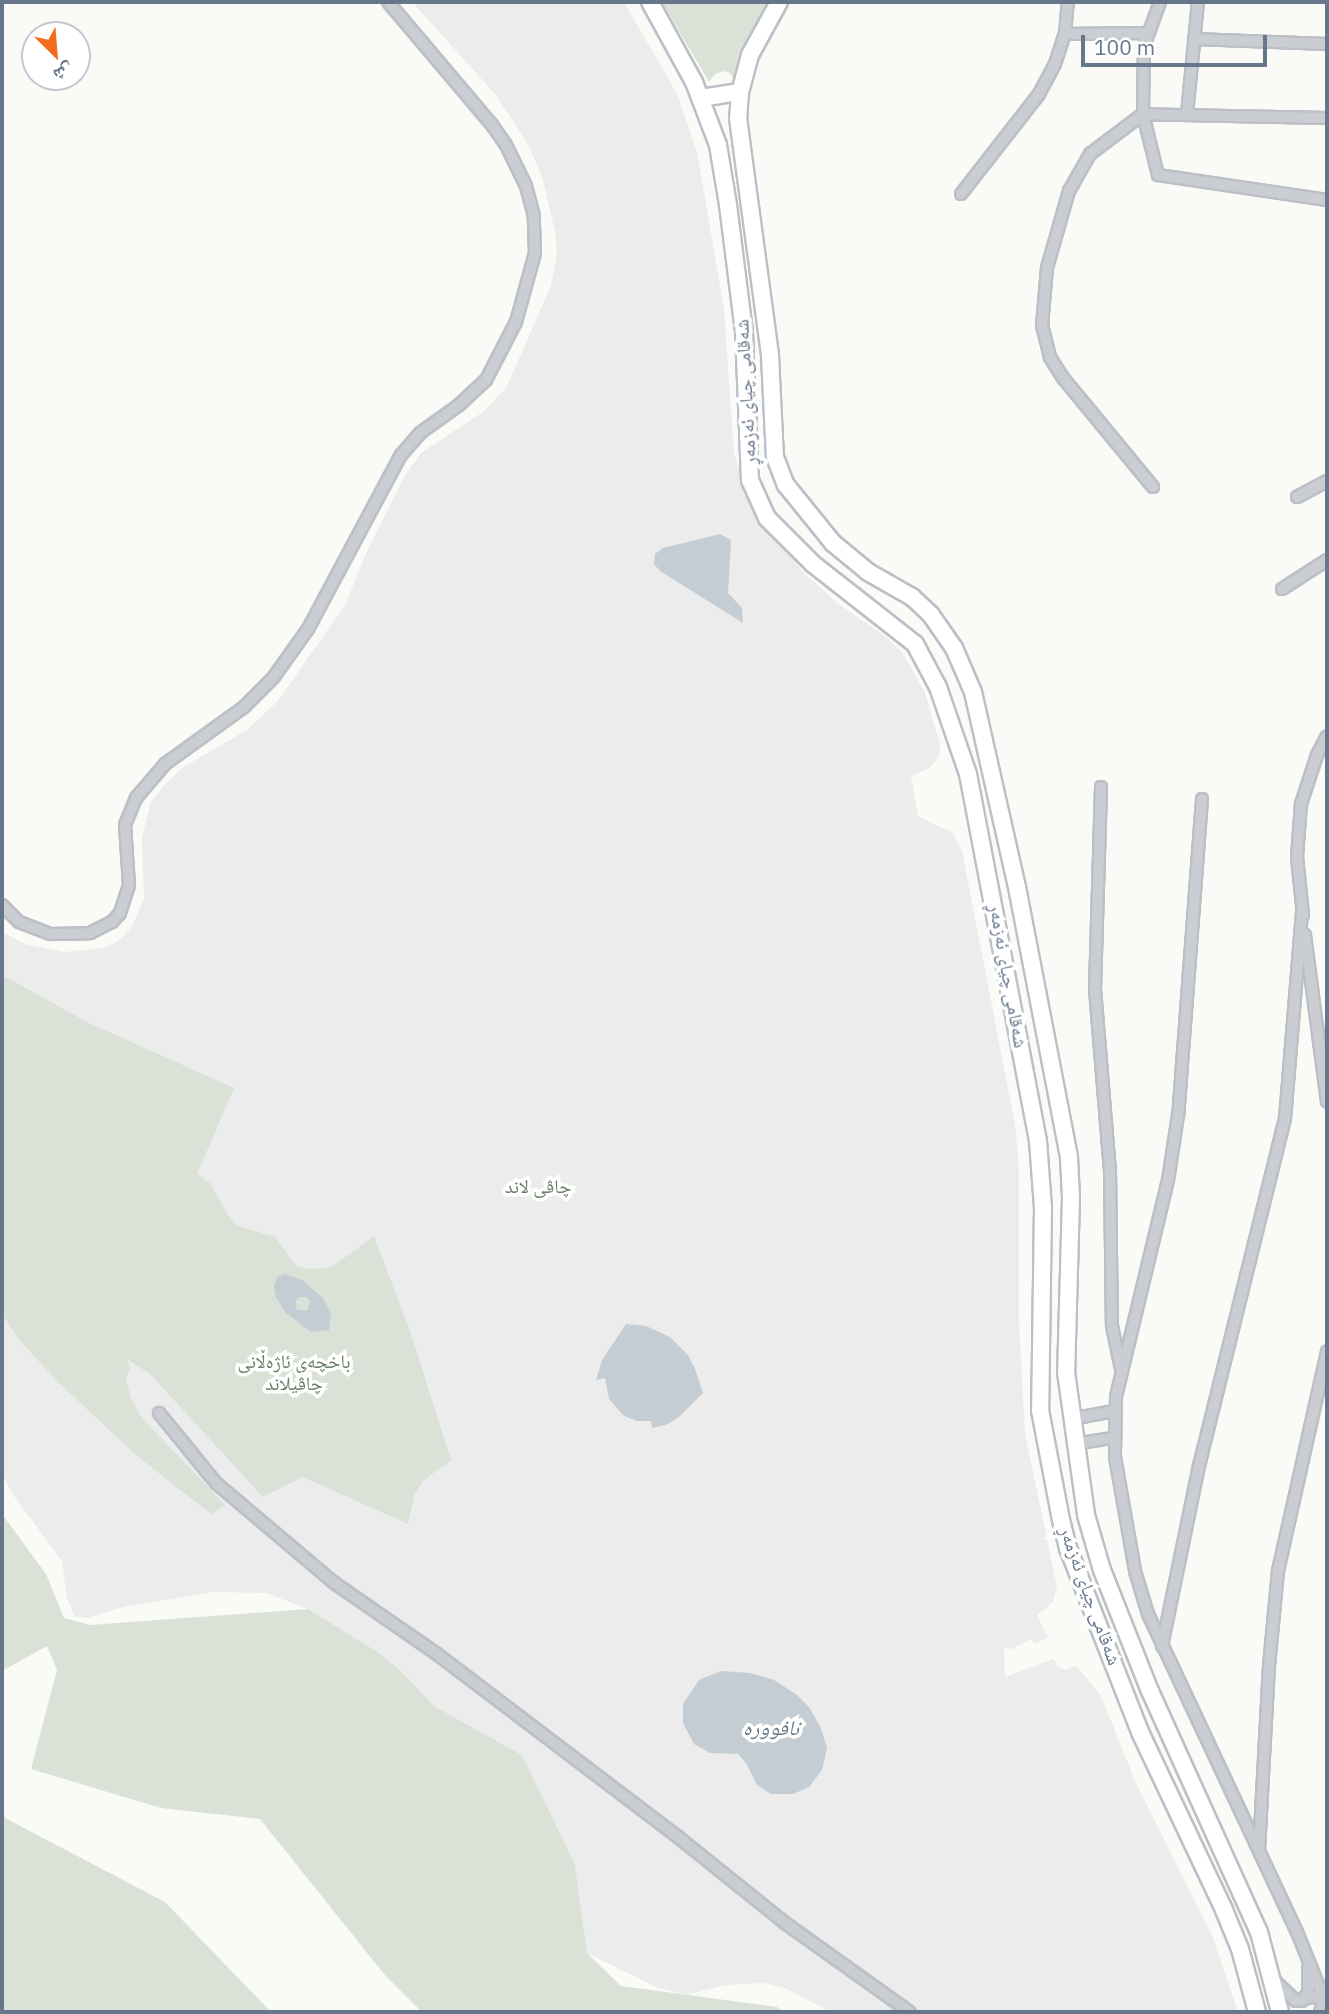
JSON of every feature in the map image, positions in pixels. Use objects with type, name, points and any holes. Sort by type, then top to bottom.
[{"type":"main road","name":"شەقامی چیای ئەزمەڕ","points":[[650,2],[701,98],[718,145],[744,332],[750,480],[767,518],[813,564],[915,644],[938,687],[968,774],[1038,1141],[1043,1206],[1041,1410],[1061,1520],[1068,1548],[1140,1732],[1240,1949],[1257,2012]]},
{"type":"main road","name":"شەقامی چیای ئەزمەڕ","points":[[779,2],[754,46],[740,92],[738,118],[740,150],[770,355],[773,442],[780,470],[796,498],[832,544],[868,572],[912,597],[931,615],[954,648],[973,692],[1017,887],[1069,1158],[1071,1198],[1066,1372],[1086,1515],[1102,1570],[1155,1702],[1254,1920],[1273,1979],[1280,2012]]},
{"type":"main road","points":[[701,98],[740,92]]},
{"type":"street","points":[[2,905],[19,922],[51,934],[90,933],[112,922],[120,913],[129,885],[125,825],[136,798],[165,764],[244,707],[273,678],[308,629],[401,455],[420,433],[459,405],[486,380],[516,322],[535,253],[534,216],[526,187],[492,125],[388,2]]},
{"type":"street","points":[[961,194],[1039,94],[1055,64],[1065,34],[1068,2]]},
{"type":"street","points":[[1160,2],[1144,46],[1143,114],[1158,175],[1327,200]]},
{"type":"street","points":[[1187,114],[1198,2]]},
{"type":"street","points":[[1065,34],[1148,33]]},
{"type":"street","points":[[1194,39],[1327,44]]},
{"type":"street","points":[[1153,487],[1063,379],[1050,358],[1042,326],[1047,268],[1069,191],[1090,154],[1143,114],[1327,118]]},
{"type":"street","points":[[1297,497],[1327,481]]},
{"type":"street","points":[[1282,589],[1327,560]]},
{"type":"street","points":[[1327,736],[1317,755],[1301,804],[1297,857],[1327,1101]]},
{"type":"street","points":[[1101,787],[1095,989],[1110,1170],[1112,1325],[1122,1371]]},
{"type":"street","points":[[1202,799],[1178,1115],[1163,1202],[1114,1411],[1114,1438],[1135,1571],[1162,1646],[1326,2000]]},
{"type":"street","points":[[1162,1646],[1199,1466],[1285,1119],[1302,911]]},
{"type":"street","points":[[1258,1853],[1269,1666],[1278,1571],[1327,1351]]},
{"type":"street","points":[[1071,1419],[1114,1411]]},
{"type":"street","points":[[159,1413],[216,1483],[333,1582],[438,1654],[678,1836],[785,1923],[910,2012]]},
{"type":"street","points":[[1074,1444],[1114,1438]]},
{"type":"street","points":[[1302,2001],[1309,1989],[1307,1958]]},
{"type":"street","points":[[1273,1979],[1292,1998],[1302,2001],[1312,1997],[1326,2000]]},
{"type":"street","points":[[1320,2012],[1326,2000],[1327,1987]]},
{"type":"shaded area","name":"چاڤی لاند","points":[[412,2],[624,2],[677,94],[697,152],[724,309],[734,454],[754,512],[805,574],[840,605],[886,637],[903,653],[925,693],[940,744],[939,756],[930,768],[911,776],[918,816],[953,833],[962,851],[1015,1125],[1019,1169],[1019,1322],[1025,1434],[1057,1587],[1053,1602],[1037,1615],[1048,1638],[1034,1644],[1031,1639],[1012,1649],[1004,1648],[1005,1677],[1054,1659],[1057,1666],[1066,1670],[1076,1665],[1101,1696],[1135,1781],[1212,1936],[1238,2012],[830,2012],[785,1988],[763,1983],[725,1985],[687,1995],[656,1987],[587,1953],[575,1864],[522,1755],[434,1706],[400,1670],[376,1651],[308,1609],[266,1593],[213,1592],[123,1607],[87,1618],[75,1617],[67,1598],[62,1561],[14,1496],[2,1474],[2,932],[25,944],[64,952],[104,948],[117,942],[131,928],[144,899],[142,838],[151,802],[166,783],[185,766],[247,730],[278,701],[345,605],[368,549],[405,476],[421,453],[483,412],[506,388],[551,286],[557,254],[555,232],[543,180],[529,146],[496,95]]},
{"type":"green space","points":[[662,2],[771,2],[747,41],[734,80],[730,73],[723,71],[715,74],[709,82]]},
{"type":"green space","name":"باخچەی ئاژەڵانی چاڤیلاند","points":[[2,975],[89,1023],[234,1088],[197,1174],[210,1183],[228,1215],[238,1226],[275,1237],[296,1266],[309,1269],[328,1268],[374,1236],[410,1331],[451,1460],[424,1480],[415,1493],[408,1524],[303,1477],[263,1497],[150,1374],[127,1359],[130,1368],[126,1378],[131,1399],[142,1418],[225,1505],[211,1514],[137,1456],[59,1383],[21,1342],[2,1314]]},
{"type":"green space","points":[[2,1514],[46,1574],[64,1618],[90,1625],[308,1609],[376,1651],[400,1670],[434,1706],[522,1755],[575,1864],[587,1953],[621,1986],[777,2007],[784,2012],[422,2012],[384,1974],[260,1819],[161,1808],[31,1769],[57,1670],[47,1646],[2,1671]]},
{"type":"green space","points":[[2,1810],[5,1818],[165,1902],[271,2012],[2,2012]]},
{"type":"water","points":[[720,534],[731,540],[728,593],[742,608],[743,623],[660,571],[654,564],[655,554],[663,548]]},
{"type":"water","points":[[285,1274],[302,1280],[323,1298],[331,1315],[329,1330],[311,1332],[285,1312],[276,1297],[274,1286],[277,1277]],"holes":[[[299,1297],[307,1297],[310,1302],[307,1311],[296,1309]]]},
{"type":"water","points":[[626,1324],[646,1326],[670,1337],[688,1355],[695,1369],[703,1393],[679,1417],[666,1425],[652,1428],[651,1421],[637,1421],[624,1416],[609,1399],[605,1378],[596,1380],[602,1360]]},
{"type":"water","name":"نافوورە","points":[[721,1671],[750,1673],[774,1680],[797,1695],[809,1707],[821,1728],[827,1748],[822,1770],[809,1787],[793,1794],[771,1794],[757,1785],[746,1763],[738,1754],[710,1753],[694,1744],[683,1723],[683,1704],[699,1680]]}]
